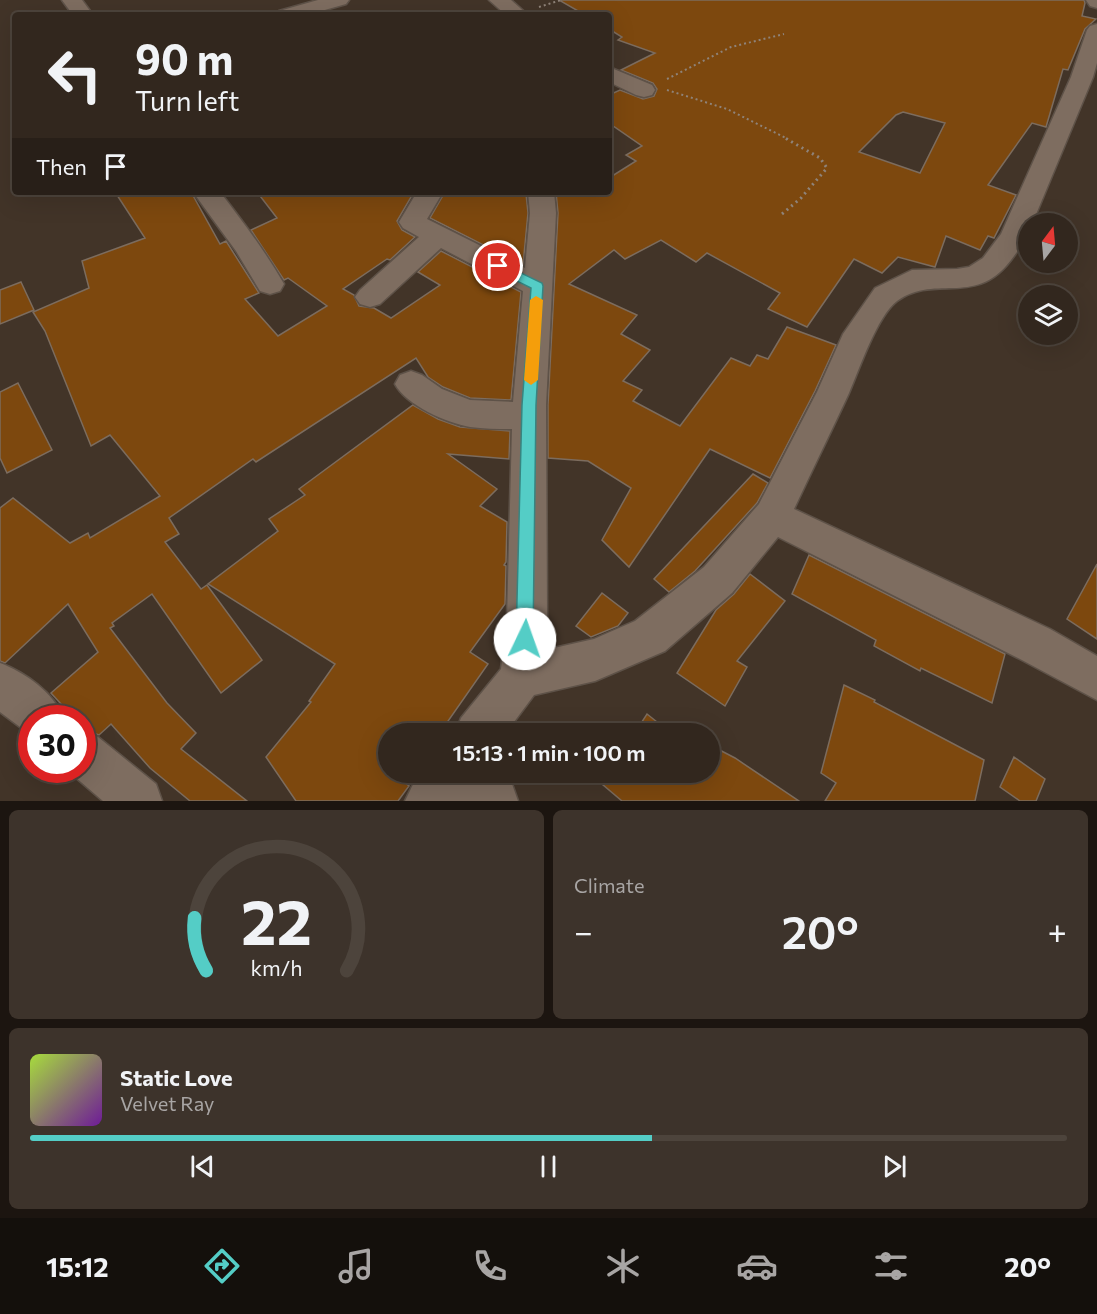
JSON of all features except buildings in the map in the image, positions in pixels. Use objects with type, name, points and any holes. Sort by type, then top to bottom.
[{"type":"street","points":[[297,12],[339,0]]},
{"type":"street","points":[[499,0],[514,12]]},
{"type":"street","points":[[521,677],[595,660],[650,636],[718,580],[772,516],[833,392],[858,334],[885,295],[912,280],[957,279],[977,275],[993,265],[1014,236],[1039,173],[1085,100],[1097,30]]},
{"type":"street","points":[[612,75],[650,90]]},
{"type":"street","points":[[208,195],[248,246],[270,284]]},
{"type":"street","points":[[428,195],[412,222],[537,286]]},
{"type":"street","points":[[485,723],[521,677],[526,619],[529,417],[543,213],[541,195]]},
{"type":"street","points":[[370,297],[438,235]]},
{"type":"street","points":[[411,384],[430,398],[468,413],[529,417]]},
{"type":"street","points":[[772,516],[1035,644],[1097,679]]},
{"type":"street","points":[[0,684],[25,705]]},
{"type":"street","points":[[96,765],[139,801]]},
{"type":"street","points":[[428,801],[440,783]]},
{"type":"street","points":[[468,783],[495,801]]},
{"type":"path","points":[[650,90],[666,79],[689,70],[702,60],[717,56],[731,47],[784,34]]},
{"type":"path","points":[[650,90],[668,90],[694,97],[756,122],[820,158],[827,168],[801,198],[782,214]]},
{"type":"slow traffic","points":[[531,380],[536,300]]},
{"type":"route","points":[[498,266],[537,286],[529,405],[525,639]]}]
